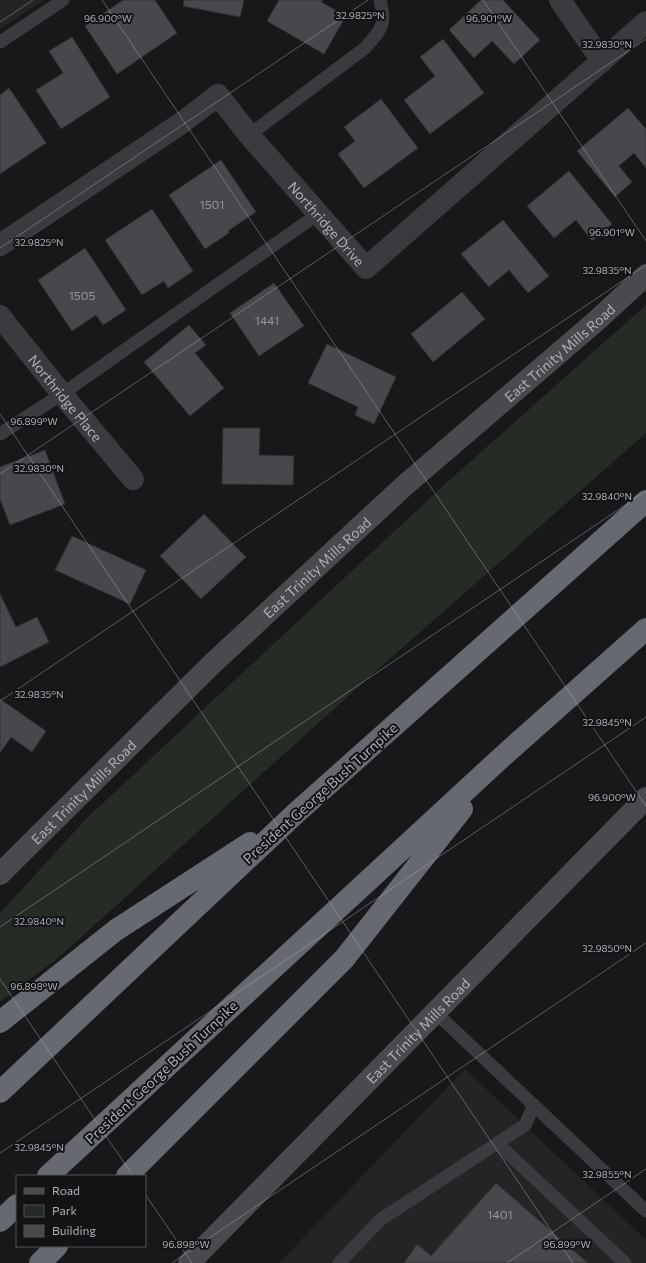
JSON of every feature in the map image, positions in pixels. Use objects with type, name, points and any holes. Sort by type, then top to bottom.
[{"type":"highway","name":"President George Bush Turnpike","points":[[0,1092],[296,813],[646,501]]},
{"type":"highway","name":"President George Bush Turnpike","points":[[49,1175],[503,756],[646,629]]},
{"type":"highway","points":[[128,1175],[344,959],[503,756]]},
{"type":"highway","points":[[0,1022],[116,930],[296,813]]},
{"type":"highway","points":[[0,1221],[16,1206]]},
{"type":"highway","points":[[40,1263],[56,1247]]},
{"type":"main road","name":"East Trinity Mills Road","points":[[0,874],[213,663],[404,486],[595,322],[646,275]]},
{"type":"main road","name":"East Trinity Mills Road","points":[[189,1263],[646,798]]},
{"type":"street","points":[[560,0],[602,61]]},
{"type":"street","name":"Northridge Drive","points":[[0,245],[183,122],[218,95],[249,135],[366,268],[646,22]]},
{"type":"street","name":"Northridge Place","points":[[0,316],[62,394],[133,479]]},
{"type":"lane","points":[[0,42],[63,0]]},
{"type":"lane","points":[[249,135],[364,48],[380,31],[384,14],[380,0]]},
{"type":"lane","points":[[0,434],[62,394],[318,214]]},
{"type":"lane","points":[[435,1012],[646,1211]]},
{"type":"lane","points":[[339,1263],[380,1220],[525,1125],[534,1105]]},
{"type":"lane","points":[[498,1143],[625,1263]]},
{"type":"shaded area","points":[[0,0],[44,0],[0,29]]},
{"type":"shaded area","points":[[465,1069],[646,1240],[646,1263],[279,1263]]},
{"type":"green space","points":[[646,305],[646,433],[366,680],[58,958],[0,1002],[0,913],[87,818],[444,485]]},
{"type":"building","points":[[123,0],[155,0],[177,33],[117,74],[85,26]]},
{"type":"building","points":[[184,0],[244,0],[240,17],[183,6]]},
{"type":"building","points":[[279,0],[323,0],[321,2],[346,16],[324,54],[267,21]]},
{"type":"building","points":[[481,0],[503,0],[540,40],[514,64],[492,41],[474,58],[449,30]]},
{"type":"building","points":[[72,37],[110,97],[61,129],[36,90],[63,73],[49,51]]},
{"type":"building","points":[[443,39],[484,93],[430,134],[404,100],[435,76],[420,57]]},
{"type":"building","points":[[9,88],[46,143],[0,174],[0,95]]},
{"type":"building","points":[[381,99],[418,148],[364,188],[338,154],[355,141],[344,127]]},
{"type":"building","points":[[628,108],[646,129],[646,168],[634,153],[619,166],[632,182],[615,197],[577,151]]},
{"type":"building","points":[[221,160],[256,212],[205,249],[169,195]]},
{"type":"building","points":[[569,171],[612,224],[592,241],[576,220],[554,238],[527,206]]},
{"type":"building","points":[[152,209],[193,271],[168,288],[164,281],[142,295],[105,240]]},
{"type":"building","points":[[503,220],[549,276],[528,293],[509,270],[489,287],[461,254]]},
{"type":"building","points":[[85,248],[126,310],[103,325],[96,315],[72,331],[38,280]]},
{"type":"building","points":[[274,283],[304,326],[259,356],[230,313]]},
{"type":"building","points":[[462,292],[485,319],[433,362],[411,334]]},
{"type":"building","points":[[189,325],[206,345],[195,353],[224,388],[190,416],[144,362]]},
{"type":"building","points":[[327,344],[396,377],[374,424],[355,415],[358,407],[308,383]]},
{"type":"building","points":[[223,428],[260,428],[259,455],[294,456],[293,485],[222,484]]},
{"type":"building","points":[[45,450],[65,504],[10,525],[0,499],[0,467]]},
{"type":"building","points":[[204,514],[246,557],[201,599],[160,556]]},
{"type":"building","points":[[72,536],[146,570],[130,604],[55,570]]},
{"type":"building","points":[[0,594],[16,627],[37,617],[49,642],[0,667]]},
{"type":"building","points":[[0,699],[46,731],[32,752],[11,737],[0,753]]},
{"type":"building","points":[[496,1183],[588,1263],[404,1263],[417,1244],[431,1256]]}]
